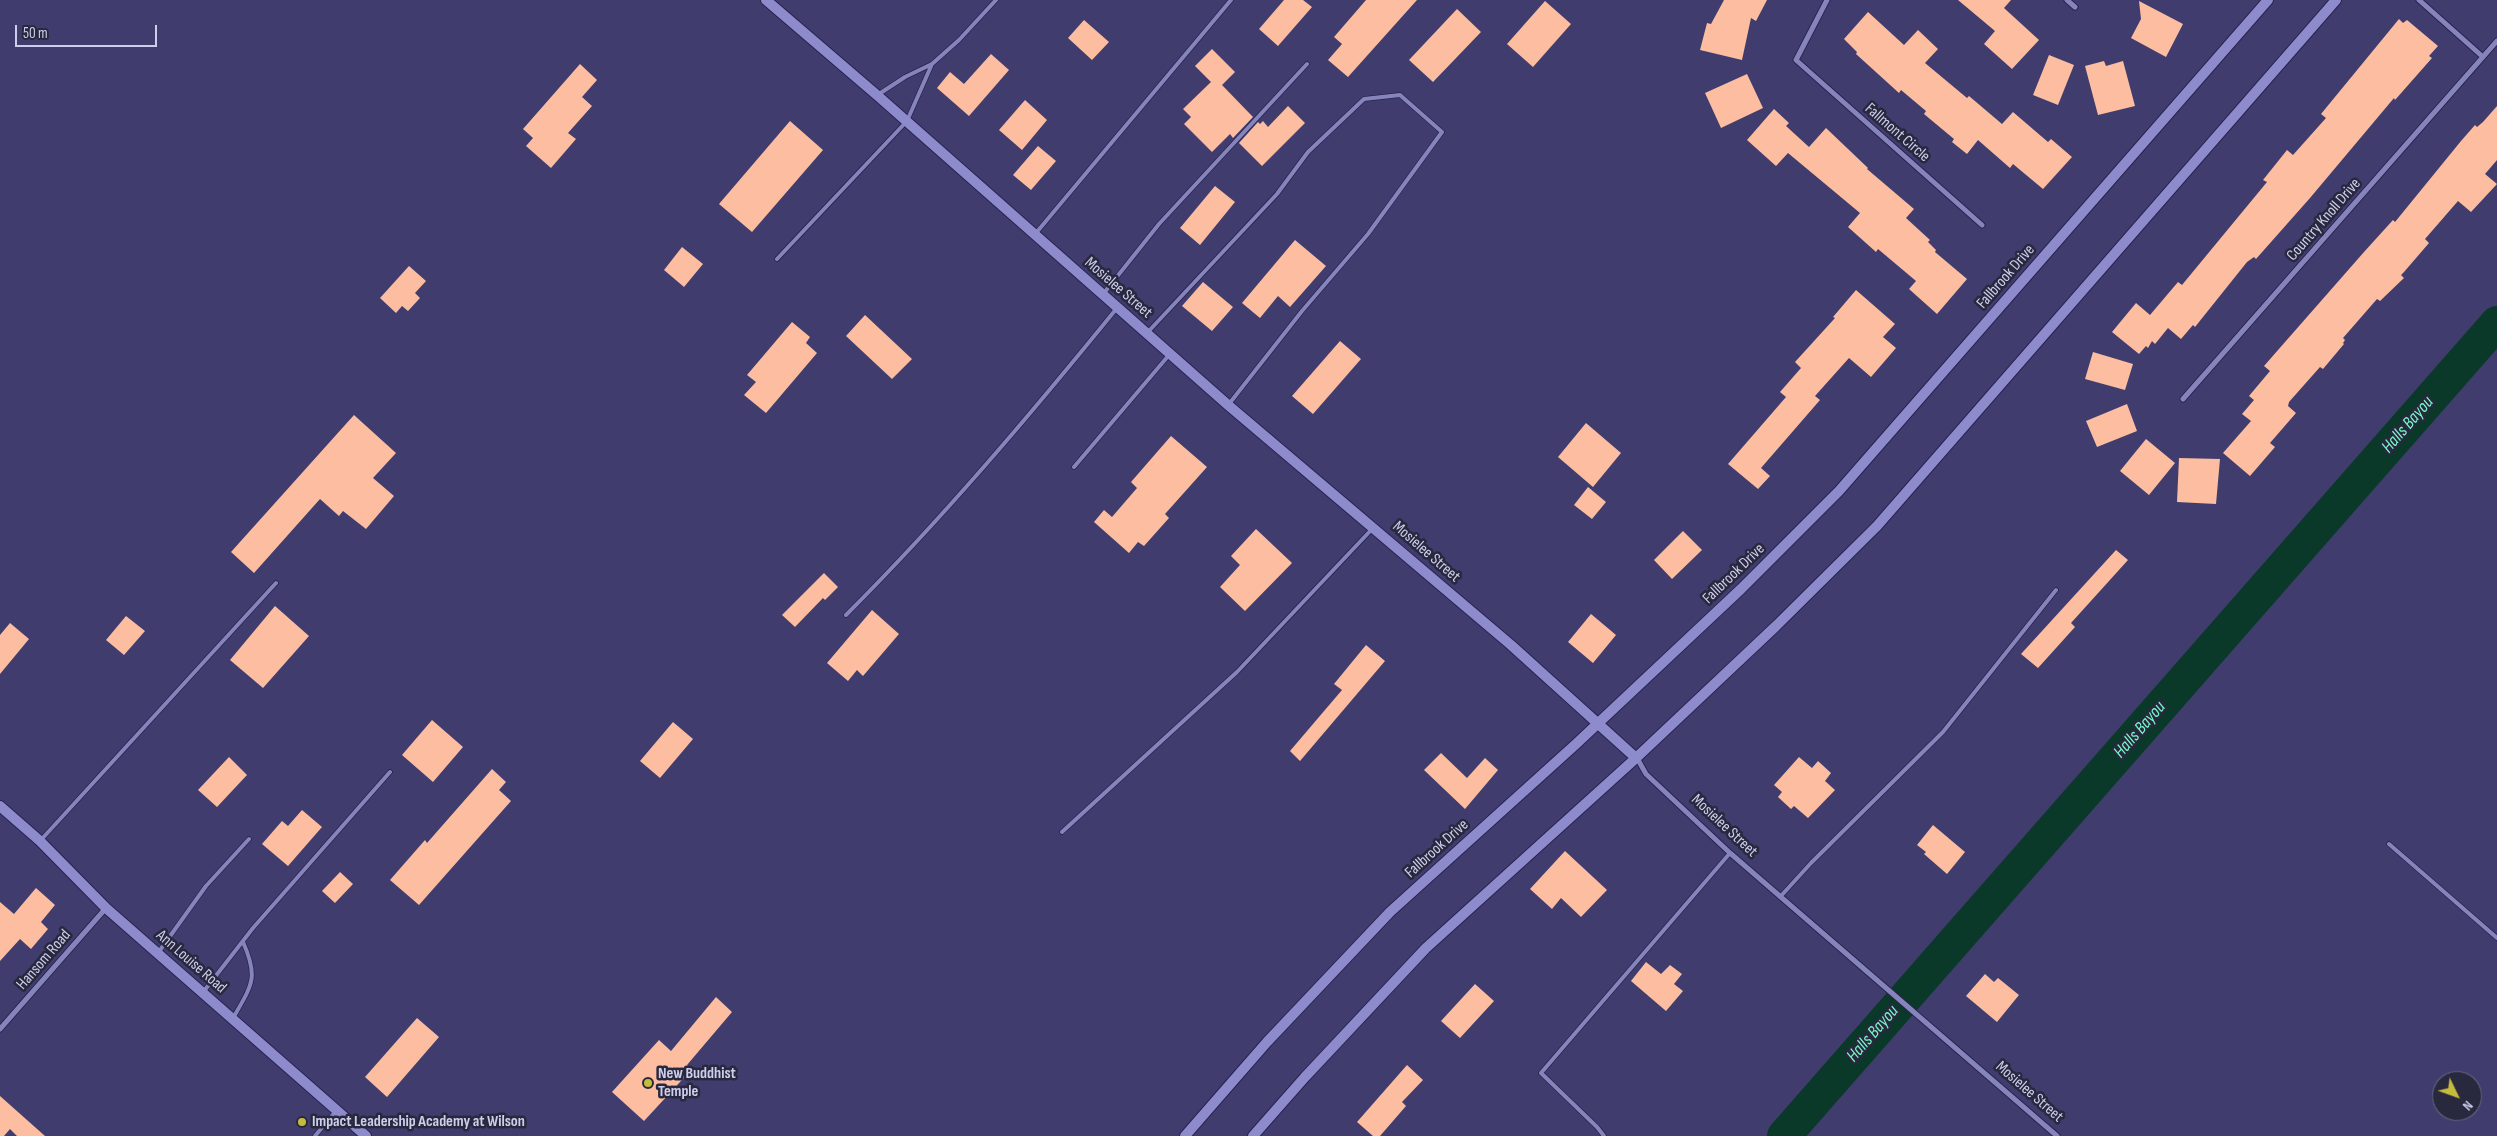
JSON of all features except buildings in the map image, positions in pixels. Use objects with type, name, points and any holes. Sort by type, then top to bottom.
[{"type":"main road","name":"Mosielee Street","points":[[766,0],[907,121],[1228,405],[1374,527],[1636,758]]},
{"type":"main road","name":"Fallbrook Drive","points":[[1185,1136],[1267,1042],[1390,912],[1598,723],[1741,589],[1839,491],[2268,0]]},
{"type":"main road","points":[[1253,1136],[1305,1077],[1426,948],[1636,758],[1776,626],[1877,526],[2336,0]]},
{"type":"main road","name":"Ann Louise Road","points":[[0,806],[40,841],[106,908],[338,1109],[366,1136]]},
{"type":"street","name":"Fallmont Circle","points":[[1827,0],[1796,60],[1982,225]]},
{"type":"street","points":[[2067,0],[2075,7]]},
{"type":"street","points":[[2419,0],[2483,57]]},
{"type":"street","name":"Country Knoll Drive","points":[[2182,399],[2497,41]]},
{"type":"street","name":"Mosielee Street","points":[[1636,758],[1646,774],[1730,853],[2057,1136]]},
{"type":"street","name":"Hansom Road","points":[[0,1029],[106,908]]},
{"type":"lane","points":[[878,96],[905,77],[932,64],[959,40],[996,0]]},
{"type":"lane","points":[[1034,234],[1231,0]]},
{"type":"lane","points":[[777,259],[907,121],[932,64]]},
{"type":"lane","points":[[1102,295],[1159,224],[1307,64]]},
{"type":"lane","points":[[1147,333],[1277,194],[1308,152],[1364,99],[1400,95],[1442,132],[1368,234],[1302,311],[1228,405]]},
{"type":"lane","points":[[846,616],[888,573],[996,452],[1117,308]]},
{"type":"lane","points":[[1074,468],[1170,354]]},
{"type":"lane","points":[[1062,832],[1237,672],[1374,527]]},
{"type":"lane","points":[[40,841],[276,582]]},
{"type":"lane","points":[[1780,897],[1811,863],[1943,732],[2056,590]]},
{"type":"lane","points":[[204,992],[243,942],[390,772]]},
{"type":"lane","points":[[158,953],[206,886],[249,839]]},
{"type":"lane","points":[[2389,844],[2497,938]]},
{"type":"lane","points":[[1604,1136],[1541,1073],[1730,853]]},
{"type":"lane","points":[[233,1018],[250,989],[253,964],[243,942]]},
{"type":"lane","points":[[315,1136],[338,1109]]},
{"type":"waterway","name":"Halls Bayou","points":[[1784,1136],[2497,323]]},
{"type":"place","name":"New Buddhist Temple","points":[[648,1083]]},
{"type":"place","name":"Impact Leadership Academy at Wilson","points":[[302,1122]]}]
